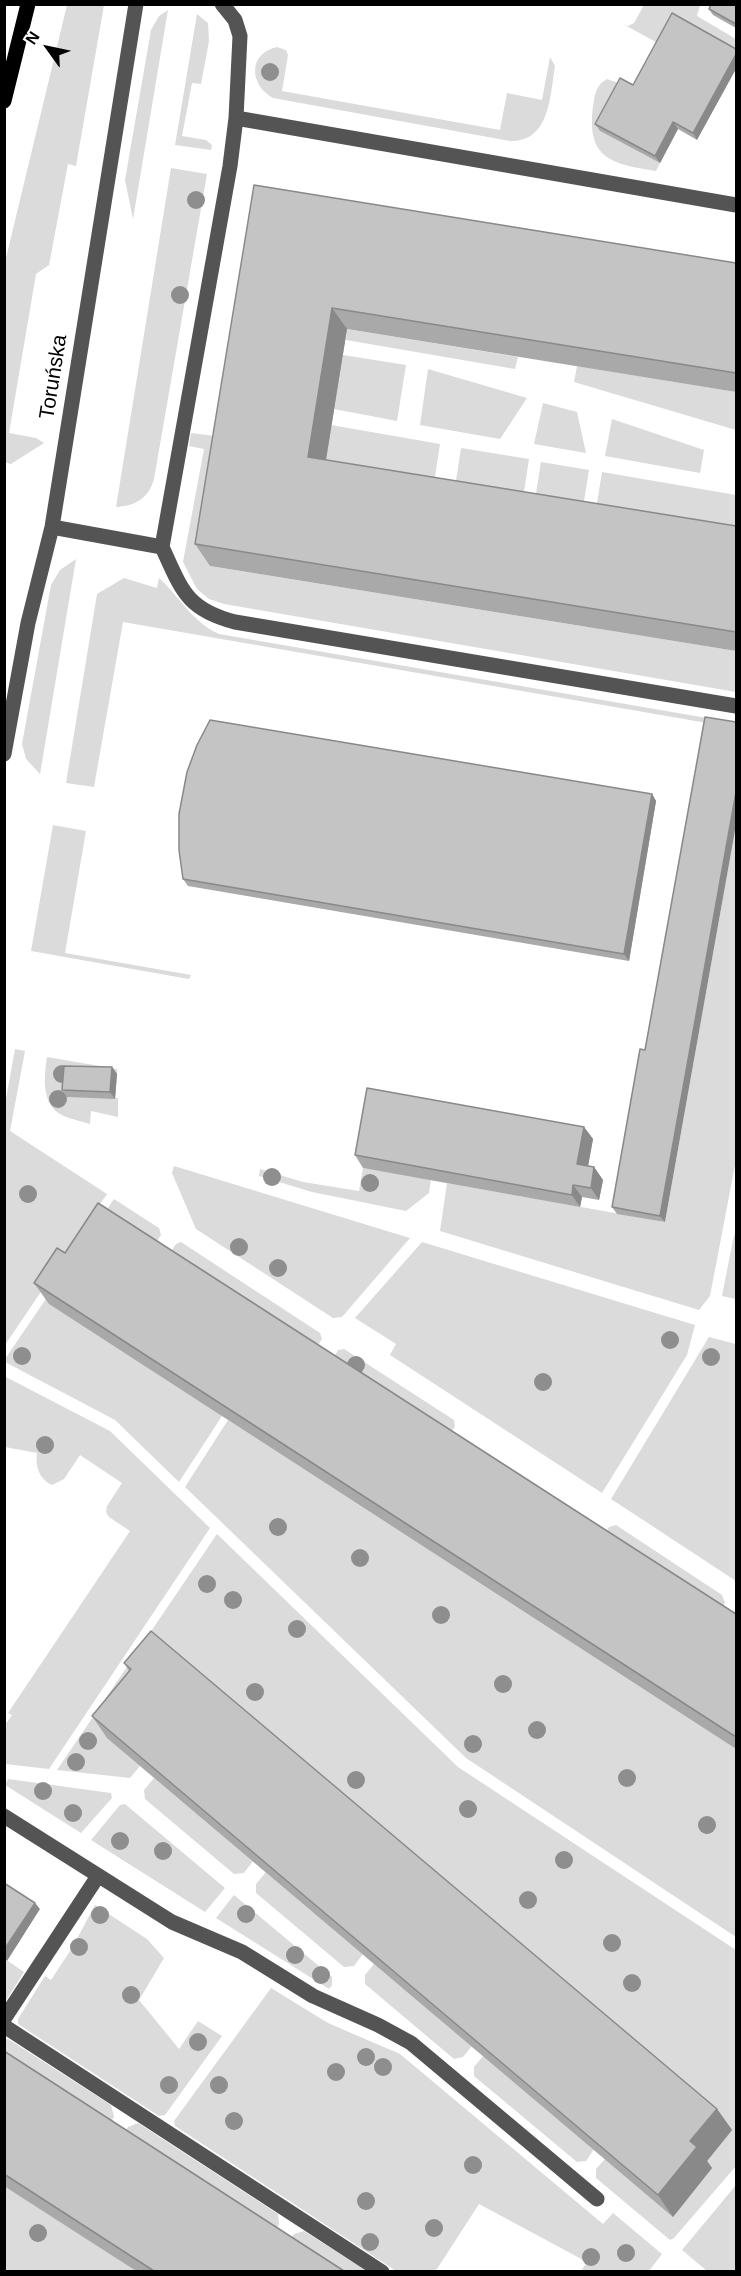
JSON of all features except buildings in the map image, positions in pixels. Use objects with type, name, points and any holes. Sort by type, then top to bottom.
[{"type":"main road","points":[[4,101],[28,4]]},
{"type":"street","name":"Toruńska","points":[[4,754],[28,623],[51,527],[136,4]]},
{"type":"street","points":[[222,4],[235,20],[240,36],[236,118],[230,166],[162,547],[178,582],[188,597],[202,610],[223,619],[736,706]]},
{"type":"street","points":[[236,118],[736,205]]},
{"type":"street","points":[[51,527],[162,547]]},
{"type":"street","points":[[4,1816],[172,1922],[242,1952],[314,1996],[378,2025],[411,2043],[597,2199]]},
{"type":"street","points":[[4,2019],[98,1876]]},
{"type":"street","points":[[4,2026],[382,2271]]},
{"type":"shaded area","points":[[67,5],[104,5],[76,166],[68,164],[49,265],[36,274],[9,433],[36,438],[44,443],[11,464],[4,462],[5,262]]},
{"type":"shaded area","points":[[644,5],[700,5],[697,16],[736,39],[736,53],[663,46],[623,24],[628,26],[634,23]]},
{"type":"shaded area","points":[[168,10],[133,219],[125,180],[151,30],[159,16]]},
{"type":"shaded area","points":[[197,14],[208,23],[209,41],[201,84],[192,83],[182,136],[206,140],[212,145],[211,150],[175,145]]},
{"type":"shaded area","points":[[277,47],[286,50],[288,55],[282,91],[500,130],[507,93],[542,100],[550,57],[555,66],[546,115],[540,126],[533,134],[523,139],[510,141],[273,98],[259,85],[255,70],[261,56]]},
{"type":"shaded area","points":[[607,79],[624,85],[600,131],[660,163],[656,171],[615,161],[605,156],[598,148],[592,124],[593,106],[598,87]]},
{"type":"shaded area","points":[[171,168],[207,174],[154,479],[149,491],[140,500],[116,507]]},
{"type":"shaded area","points":[[347,329],[518,357],[515,369],[346,340]]},
{"type":"shaded area","points":[[343,355],[406,365],[397,421],[334,409]]},
{"type":"shaded area","points":[[577,366],[736,392],[736,430],[574,382]]},
{"type":"shaded area","points":[[428,369],[527,398],[500,439],[420,425]]},
{"type":"shaded area","points":[[543,403],[577,412],[586,453],[534,444]]},
{"type":"shaded area","points":[[612,419],[704,450],[700,473],[605,456]]},
{"type":"shaded area","points":[[331,425],[440,444],[432,496],[323,478]]},
{"type":"shaded area","points":[[191,433],[231,438],[210,566],[736,651],[736,692],[224,604],[209,599],[197,589],[183,562],[204,449],[189,446]]},
{"type":"shaded area","points":[[461,448],[529,459],[521,511],[453,500]]},
{"type":"shaded area","points":[[541,462],[589,470],[581,520],[533,512]]},
{"type":"shaded area","points":[[602,472],[736,495],[736,545],[594,522]]},
{"type":"shaded area","points":[[76,559],[40,774],[26,759],[22,744],[51,585],[60,570]]},
{"type":"shaded area","points":[[124,578],[157,588],[159,578],[201,623],[219,634],[736,723],[736,728],[123,622],[94,787],[66,783],[97,594]]},
{"type":"shaded area","points":[[53,825],[86,831],[65,953],[191,975],[189,979],[31,951]]},
{"type":"shaded area","points":[[736,825],[736,1160],[710,1296],[699,1310],[440,1231],[447,1183],[665,1222]]},
{"type":"shaded area","points":[[15,1049],[25,1051],[10,1131],[107,1194],[5,1345],[4,1110]]},
{"type":"shaded area","points":[[47,1057],[117,1069],[117,1074],[69,1073],[67,1097],[118,1098],[118,1117],[91,1111],[90,1124],[65,1116],[55,1110],[47,1097],[45,1073]]},
{"type":"shaded area","points":[[174,1166],[410,1238],[342,1317],[333,1318],[196,1229],[172,1173]]},
{"type":"shaded area","points":[[363,1168],[431,1179],[429,1193],[406,1211],[312,1192],[259,1176],[260,1169],[303,1182],[359,1191]]},
{"type":"shaded area","points":[[114,1199],[159,1228],[161,1235],[152,1249],[222,1416],[179,1482],[115,1420],[5,1362]]},
{"type":"shaded area","points":[[734,1235],[736,1236],[736,1299],[722,1296]]},
{"type":"shaded area","points":[[181,1242],[320,1333],[322,1339],[313,1353],[166,1259],[176,1244]]},
{"type":"shaded area","points":[[422,1242],[695,1325],[687,1355],[602,1493],[390,1355],[396,1344],[355,1318]]},
{"type":"shaded area","points":[[709,1337],[736,1344],[736,1581],[611,1499]]},
{"type":"shaded area","points":[[344,1349],[454,1420],[455,1426],[447,1439],[330,1364],[338,1350]]},
{"type":"shaded area","points":[[4,1376],[110,1431],[210,1528],[49,1769],[5,1764],[5,1725],[12,1715],[8,1713],[130,1531],[109,1517],[106,1512],[107,1506],[122,1483],[80,1455],[64,1479],[52,1485],[39,1472],[37,1453],[5,1447]]},
{"type":"shaded area","points":[[228,1420],[736,1749],[736,1937],[466,1758],[185,1487]]},
{"type":"shaded area","points":[[616,1525],[722,1595],[725,1603],[718,1614],[602,1539],[609,1527]]},
{"type":"shaded area","points":[[217,1534],[458,1767],[736,1950],[736,2166],[674,2238],[670,2240],[596,2178],[596,2169],[605,2159],[107,1738],[140,1766],[130,1778],[57,1770]]},
{"type":"shaded area","points":[[154,1778],[253,1861],[244,1873],[234,1874],[145,1799],[144,1790]]},
{"type":"shaded area","points":[[8,1779],[111,1793],[112,1798],[81,1833],[5,1785]]},
{"type":"shaded area","points":[[125,1804],[225,1888],[205,1912],[91,1840],[120,1805]]},
{"type":"shaded area","points":[[266,1872],[363,1954],[354,1966],[344,1967],[256,1893],[256,1884]]},
{"type":"shaded area","points":[[234,1895],[332,1977],[332,1985],[329,1989],[216,1918]]},
{"type":"shaded area","points":[[95,1905],[147,1939],[164,1958],[139,2000],[179,2049],[198,2021],[222,2036],[165,2115],[159,2116],[18,2024],[18,2019],[45,1976],[51,1980],[72,1948]]},
{"type":"shaded area","points":[[5,1959],[24,1972],[5,2002]]},
{"type":"shaded area","points":[[374,1964],[472,2046],[463,2057],[454,2059],[365,1984],[365,1975]]},
{"type":"shaded area","points":[[271,1988],[328,2023],[400,2054],[603,2224],[613,2213],[662,2254],[649,2271],[581,2271],[587,2262],[479,2204],[437,2269],[433,2271],[396,2271],[175,2126],[174,2121]]},
{"type":"shaded area","points":[[8,2039],[111,2105],[114,2117],[106,2129],[5,2063],[4,2040]]},
{"type":"shaded area","points":[[483,2056],[594,2149],[586,2161],[577,2162],[474,2076],[474,2067]]},
{"type":"shaded area","points":[[138,2123],[278,2214],[279,2224],[272,2236],[121,2138],[128,2127]]},
{"type":"shaded area","points":[[736,2185],[736,2271],[707,2271],[682,2250]]},
{"type":"shaded area","points":[[5,2186],[136,2271],[5,2271]]},
{"type":"shaded area","points":[[304,2231],[367,2271],[327,2271],[286,2245],[294,2234]]}]
